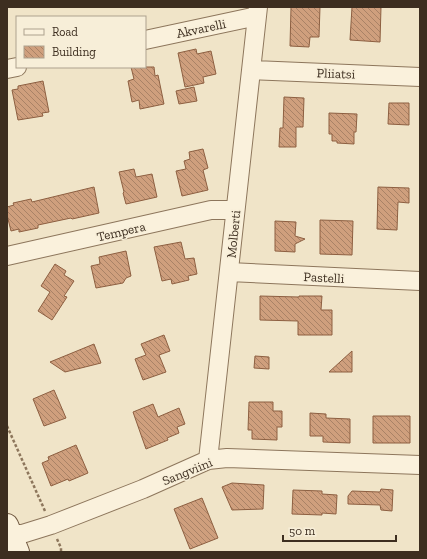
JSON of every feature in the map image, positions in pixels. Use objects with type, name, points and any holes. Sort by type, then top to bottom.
[{"type":"street","name":"Akvarelli","points":[[146,40],[258,11]]},
{"type":"street","name":"Molberti","points":[[208,460],[258,11]]},
{"type":"street","name":"Pliiatsi","points":[[251,70],[420,77]]},
{"type":"street","name":"Tempera","points":[[7,256],[210,210],[235,210]]},
{"type":"street","name":"Pastelli","points":[[229,272],[420,281]]},
{"type":"street","name":"Sangviini","points":[[12,537],[51,525],[143,489],[208,460],[227,458],[420,465]]},
{"type":"path","points":[[7,426],[61,548],[61,552]]},
{"type":"building","points":[[291,7],[320,7],[319,37],[310,37],[309,47],[290,46]]},
{"type":"building","points":[[352,7],[381,7],[380,42],[350,40]]},
{"type":"building","points":[[196,49],[197,54],[211,51],[216,74],[203,77],[204,83],[185,87],[178,53]]},
{"type":"building","points":[[154,67],[155,76],[158,75],[164,104],[140,109],[139,100],[132,102],[128,81],[134,79],[131,68]]},
{"type":"building","points":[[43,81],[49,112],[42,113],[43,116],[18,120],[12,90],[18,89],[18,86]]},
{"type":"building","points":[[194,87],[197,101],[179,104],[176,91]]},
{"type":"building","points":[[284,97],[304,98],[303,127],[296,127],[296,147],[279,147],[280,128],[283,128]]},
{"type":"building","points":[[389,103],[409,103],[409,125],[388,124]]},
{"type":"building","points":[[329,113],[357,114],[354,144],[337,143],[337,141],[332,141],[332,134],[329,134]]},
{"type":"building","points":[[203,149],[208,168],[203,170],[208,190],[182,196],[176,171],[186,169],[184,161],[190,159],[189,152]]},
{"type":"building","points":[[134,169],[136,177],[152,174],[157,197],[126,204],[119,172]]},
{"type":"building","points":[[94,187],[99,213],[38,225],[38,228],[19,232],[19,229],[11,231],[7,215],[7,207],[14,205],[13,203],[31,199],[32,202]]},
{"type":"building","points":[[378,187],[409,188],[409,203],[398,202],[397,230],[377,229]]},
{"type":"building","points":[[320,220],[353,221],[352,255],[320,254]]},
{"type":"building","points":[[275,221],[296,222],[295,236],[305,239],[295,244],[295,252],[275,251]]},
{"type":"building","points":[[181,242],[185,259],[194,258],[197,274],[188,276],[189,280],[172,284],[171,279],[162,281],[154,247]]},
{"type":"building","points":[[126,251],[131,276],[126,278],[123,283],[96,288],[91,266],[100,264],[99,257]]},
{"type":"building","points":[[55,264],[66,271],[64,275],[74,281],[64,296],[67,297],[52,320],[38,311],[50,292],[41,286]]},
{"type":"building","points":[[260,296],[322,296],[321,310],[332,310],[332,335],[298,335],[298,321],[260,320]]},
{"type":"building","points":[[164,335],[170,351],[159,355],[166,372],[143,380],[135,359],[146,355],[141,344]]},
{"type":"building","points":[[94,344],[101,363],[65,372],[50,362]]},
{"type":"building","points":[[352,351],[352,372],[329,372]]},
{"type":"building","points":[[255,356],[269,357],[269,369],[254,368]]},
{"type":"building","points":[[54,390],[66,418],[44,426],[33,399]]},
{"type":"building","points":[[249,402],[273,402],[273,411],[282,411],[282,427],[277,427],[277,440],[252,439],[252,430],[248,430]]},
{"type":"building","points":[[153,404],[158,417],[179,408],[185,424],[177,427],[179,433],[167,438],[168,440],[146,449],[133,412]]},
{"type":"building","points":[[310,413],[326,414],[326,418],[350,419],[350,443],[323,442],[323,436],[310,436]]},
{"type":"building","points":[[373,416],[410,416],[410,443],[373,443]]},
{"type":"building","points":[[76,445],[88,473],[69,481],[68,479],[51,486],[42,463],[49,460],[48,457]]},
{"type":"building","points":[[232,483],[264,485],[263,509],[232,510],[222,487]]},
{"type":"building","points":[[381,489],[393,490],[392,511],[381,510],[380,505],[348,504],[348,496],[352,491],[380,492]]},
{"type":"building","points":[[293,490],[322,491],[322,494],[337,495],[336,514],[292,514]]},
{"type":"building","points":[[202,498],[218,538],[190,549],[174,509]]}]
